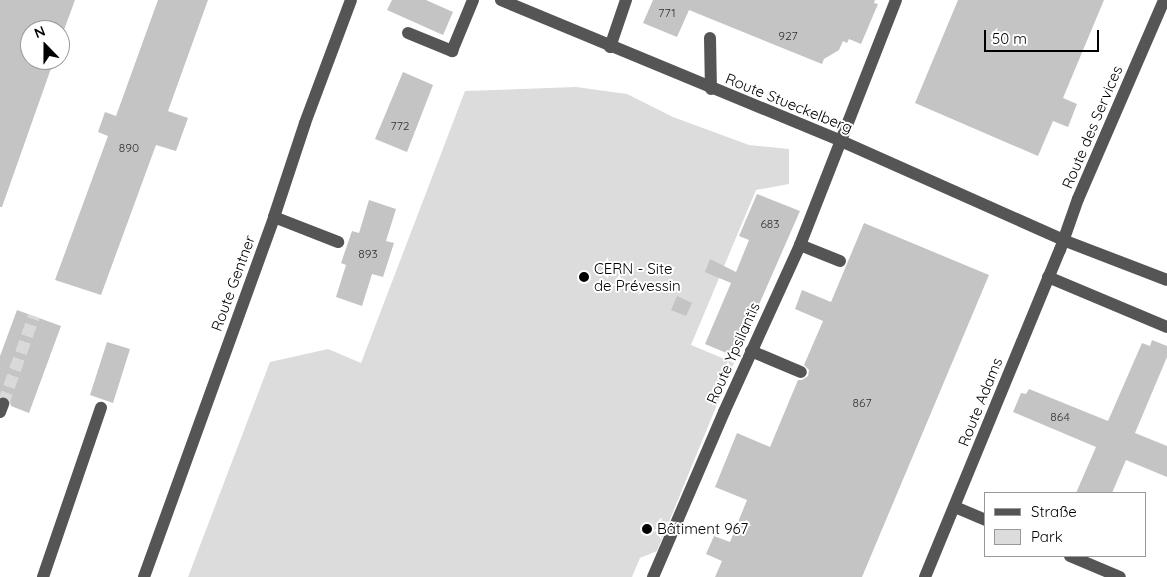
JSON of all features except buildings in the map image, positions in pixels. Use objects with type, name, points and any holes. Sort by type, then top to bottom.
[{"type":"street","name":"Route Gentner","points":[[144,577],[274,217],[304,123],[351,0]]},
{"type":"street","points":[[408,33],[452,51],[474,0]]},
{"type":"street","name":"Route Stueckelberg","points":[[501,0],[711,89],[841,141],[1064,240],[1167,280]]},
{"type":"street","points":[[610,47],[626,0]]},
{"type":"street","points":[[841,141],[896,0]]},
{"type":"street","name":"Route des Services","points":[[1064,240],[1078,199],[1164,0]]},
{"type":"street","points":[[710,38],[711,89]]},
{"type":"street","name":"Route Ypsilantis","points":[[653,577],[751,351],[800,245],[841,141]]},
{"type":"street","points":[[274,217],[338,242]]},
{"type":"street","name":"Route Adams","points":[[925,577],[1064,240]]},
{"type":"street","points":[[800,245],[840,261]]},
{"type":"street","points":[[1048,277],[1167,327]]},
{"type":"street","points":[[751,351],[801,372]]},
{"type":"street","points":[[43,577],[100,408]]},
{"type":"street","points":[[955,506],[984,519]]},
{"type":"street","points":[[1072,557],[1120,577]]},
{"type":"green space","points":[[576,87],[627,94],[673,117],[749,145],[789,149],[789,184],[756,190],[691,345],[734,363],[657,551],[640,558],[632,577],[188,577],[270,362],[328,349],[361,363],[465,91]]},
{"type":"tunnel","points":[[3,404],[34,316]]},
{"type":"place","name":"CERN - Site de Prévessin","points":[[584,277]]},
{"type":"place","name":"Bâtiment 967","points":[[647,529]]}]
